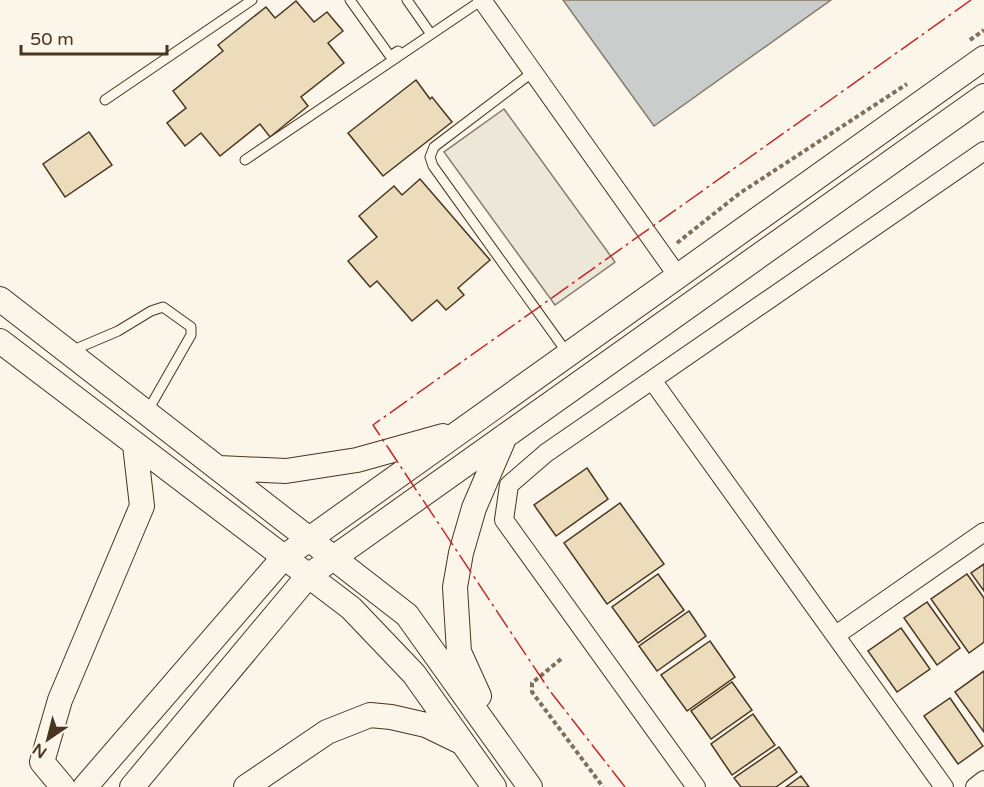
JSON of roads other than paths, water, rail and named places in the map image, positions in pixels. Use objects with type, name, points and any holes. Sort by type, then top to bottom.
[{"type":"street","points":[[482,0],[677,275]]},
{"type":"street","points":[[85,787],[284,557],[677,275],[975,50]]},
{"type":"street","points":[[132,787],[308,576],[984,96]]},
{"type":"street","points":[[696,787],[504,520],[509,484],[546,453],[984,151]]},
{"type":"street","points":[[0,299],[408,615],[530,787]]},
{"type":"street","points":[[0,341],[351,608],[414,674],[494,787]]},
{"type":"street","points":[[652,380],[944,787]]},
{"type":"street","points":[[219,468],[286,471],[357,460],[459,432]]},
{"type":"street","points":[[503,748],[459,652],[455,587],[461,553],[474,508],[505,436]]},
{"type":"street","points":[[63,787],[42,762],[60,700],[142,506],[135,445]]},
{"type":"street","points":[[836,635],[984,531]]},
{"type":"street","points":[[246,787],[327,732],[370,715],[426,725],[463,744]]},
{"type":"street","points":[[975,787],[984,780]]},
{"type":"lane","points":[[105,100],[252,0]]},
{"type":"lane","points":[[350,0],[390,56],[472,0]]},
{"type":"lane","points":[[407,0],[428,30]]},
{"type":"lane","points":[[246,160],[482,0]]},
{"type":"lane","points":[[533,72],[434,147],[430,157],[433,166],[567,354]]},
{"type":"lane","points":[[69,352],[118,331],[151,311],[163,307],[183,319],[191,327],[191,335],[147,412]]}]
